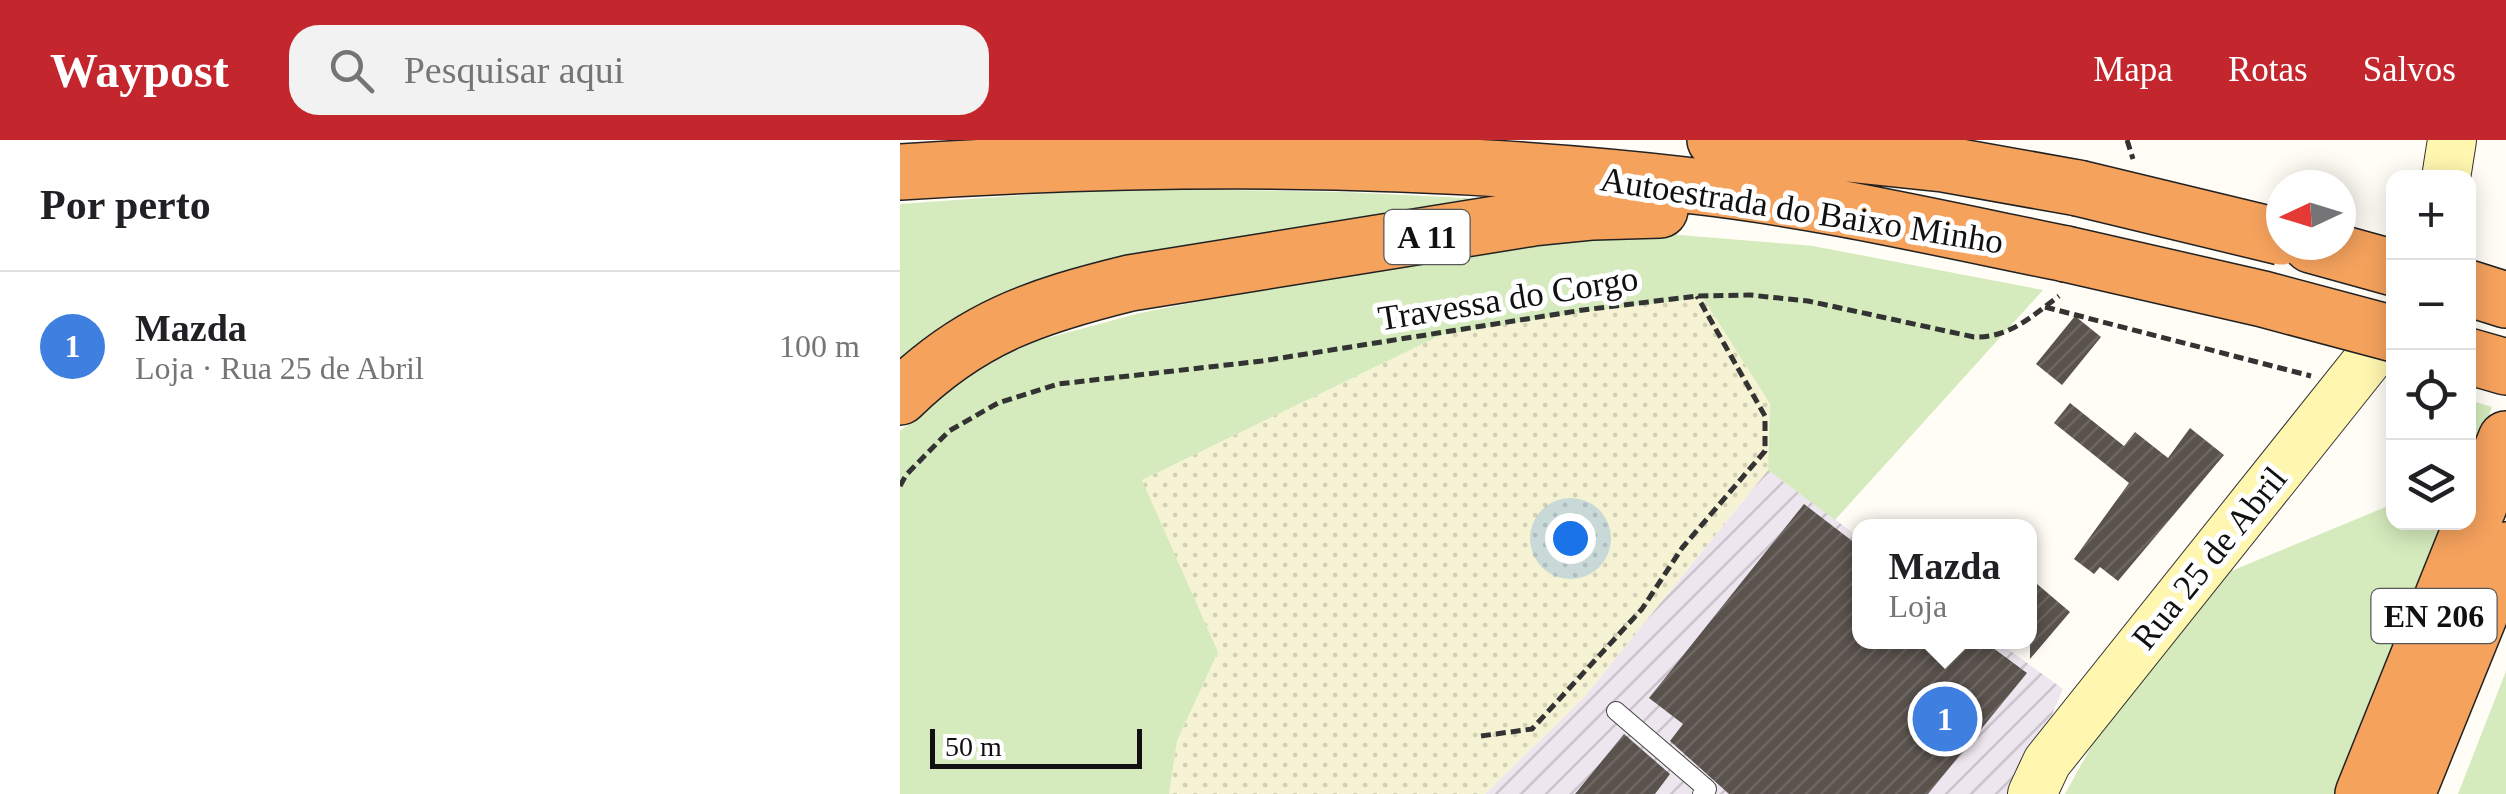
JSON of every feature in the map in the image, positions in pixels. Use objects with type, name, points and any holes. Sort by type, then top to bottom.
[{"type":"highway","name":"Autoestrada do Baixo Minho","points":[[1715,140],[1943,164],[2078,188],[2266,234]]},
{"type":"highway","points":[[1850,140],[1943,164]]},
{"type":"highway","name":"Autoestrada do Baixo Minho","points":[[900,172],[1173,160],[1342,161],[1505,168],[1698,186],[1986,238],[2069,270],[2263,300],[2386,328]]},
{"type":"highway","name":"A 11","points":[[900,398],[969,340],[1016,316],[1071,297],[1130,283],[1533,218],[1610,211],[1698,212],[1986,238]]},
{"type":"highway","points":[[2356,257],[2386,266]]},
{"type":"highway","points":[[2476,291],[2506,300]]},
{"type":"highway","points":[[2476,359],[2506,368]]},
{"type":"highway","name":"EN 206","points":[[2363,794],[2506,439]]},
{"type":"highway","points":[[2383,794],[2506,485]]},
{"type":"highway","points":[[2407,794],[2506,550]]},
{"type":"highway","name":"EN 206","points":[[2429,794],[2506,600]]},
{"type":"main road","points":[[2447,170],[2452,140]]},
{"type":"main road","name":"Rua 25 de Abril","points":[[2032,794],[2047,762],[2386,340]]},
{"type":"lane","points":[[1616,711],[1707,788],[1702,794]]},
{"type":"path","name":"Travessa do Corgo","points":[[900,486],[949,432],[998,403],[1058,384],[1262,361],[1583,310],[1697,296],[1750,294],[1808,301],[1974,337],[1995,338],[2044,307],[2069,270]]},
{"type":"path","points":[[1480,736],[1532,729],[1642,608],[1682,548],[1765,451],[1764,416],[1697,296]]},
{"type":"path","points":[[2044,307],[2348,385]]},
{"type":"shaded area","points":[[1703,298],[1770,404],[1768,470],[1585,696],[1485,794],[1169,794],[1177,741],[1218,652],[1141,480],[1441,335],[1581,312]]},
{"type":"shaded area","points":[[1768,470],[1852,532],[1852,649],[2008,649],[2063,689],[2018,794],[1485,794],[1585,696]]},
{"type":"green space","points":[[1095,190],[1523,201],[1043,279],[968,312],[900,359],[900,204]]},
{"type":"green space","points":[[1619,230],[1813,246],[2043,290],[1835,520],[1768,470],[1770,404],[1703,298],[1581,312],[1441,335],[1142,480],[1218,652],[1177,741],[1169,794],[900,794],[900,431],[999,351],[1140,313],[1438,255]]},
{"type":"green space","points":[[2476,402],[2492,407],[2476,449]]},
{"type":"green space","points":[[2386,507],[2386,530],[2443,530],[2341,794],[2065,794],[2097,736],[2212,579]]},
{"type":"green space","points":[[2506,671],[2506,794],[2458,794]]},
{"type":"building","points":[[2075,316],[2101,337],[2062,385],[2036,364]]},
{"type":"building","points":[[2070,403],[2124,446],[2135,432],[2168,458],[2190,428],[2224,455],[2118,581],[2100,567],[2094,574],[2074,559],[2129,483],[2054,423]]},
{"type":"building","points":[[1804,504],[1852,541],[1852,649],[1994,649],[2027,673],[1928,794],[1729,794],[1670,741],[1683,724],[1649,698]]},
{"type":"building","points":[[2037,584],[2070,612],[2030,659],[2030,649],[2037,649]]},
{"type":"building","points":[[1624,734],[1670,774],[1655,794],[1575,794]]},
{"type":"place","name":"Mazda","points":[[1945,719]]}]
